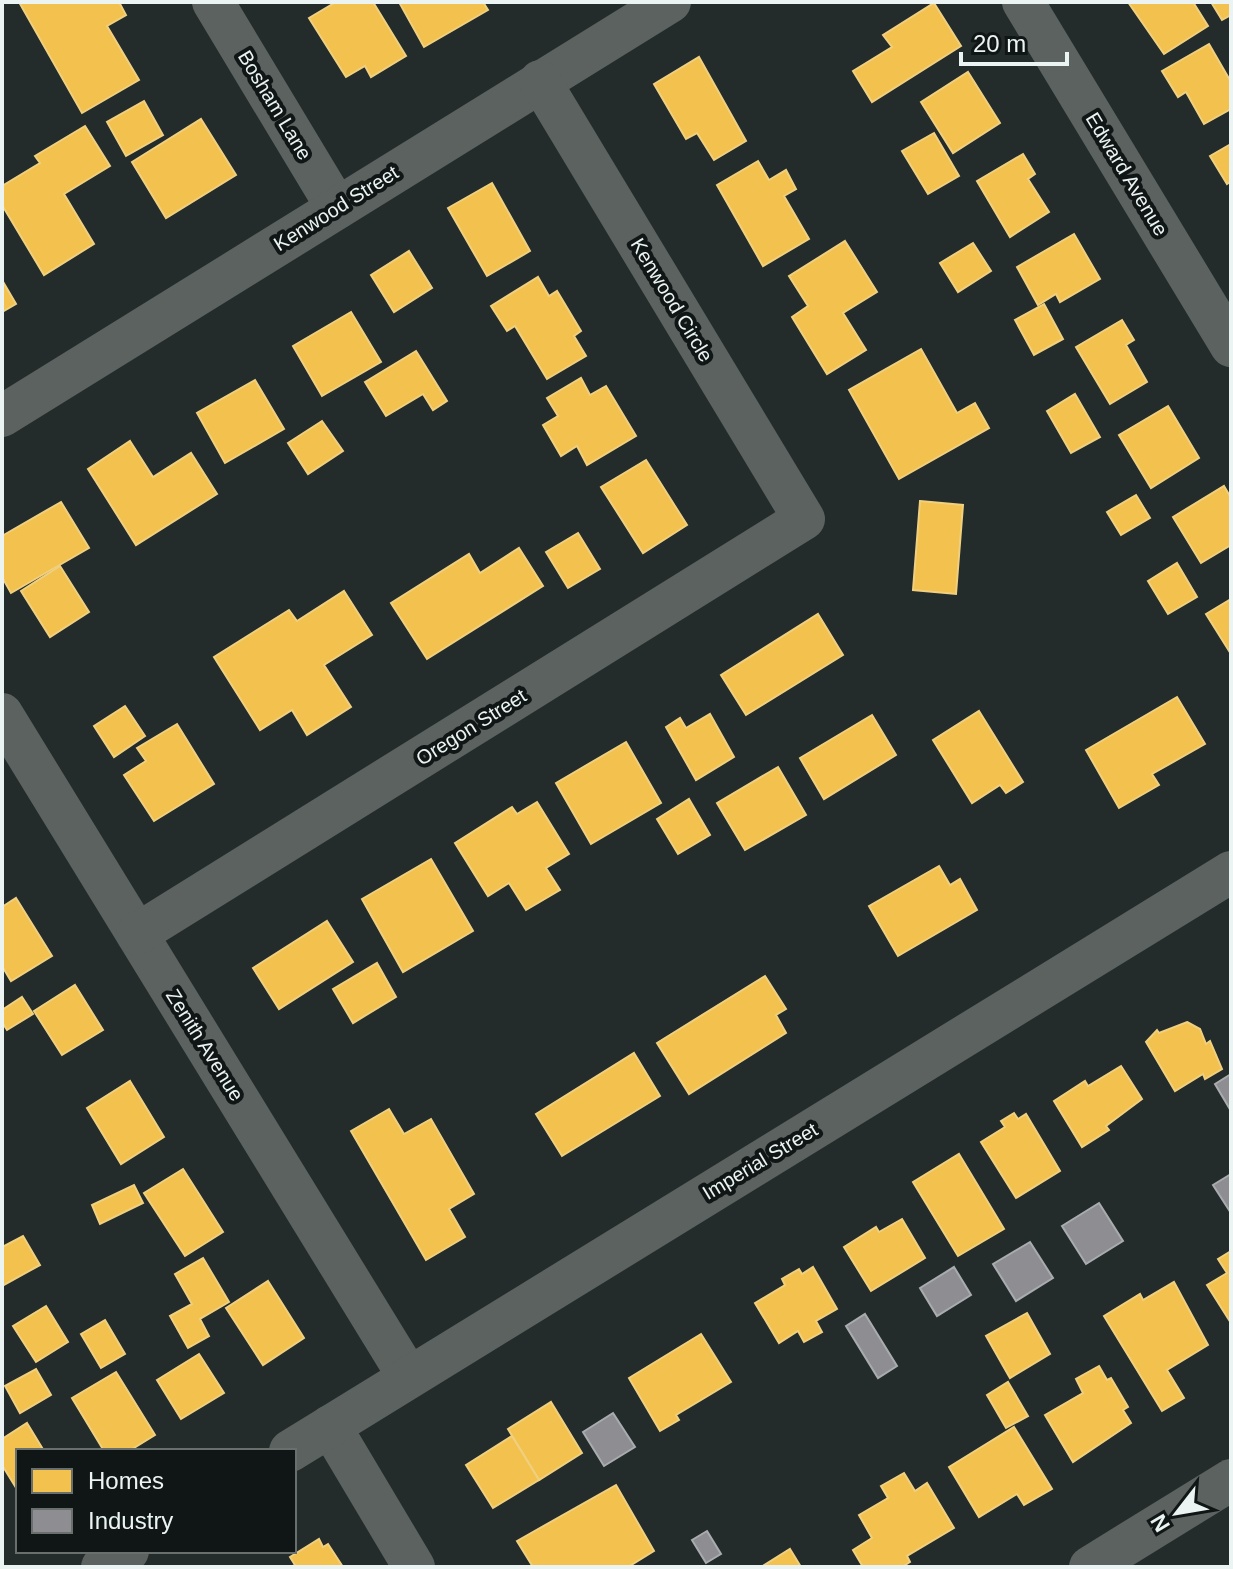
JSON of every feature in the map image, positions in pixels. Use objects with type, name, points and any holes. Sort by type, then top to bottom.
[{"type":"street","name":"Bosham Lane","points":[[213,2],[337,208]]},
{"type":"street","name":"Kenwood Street","points":[[2,416],[670,2]]},
{"type":"street","name":"Edward Avenue","points":[[1023,2],[1231,346]]},
{"type":"street","name":"Kenwood Circle","points":[[540,81],[804,519]]},
{"type":"street","name":"Oregon Street","points":[[137,934],[804,519]]},
{"type":"street","name":"Zenith Avenue","points":[[2,714],[408,1376]]},
{"type":"street","name":"Imperial Street","points":[[293,1449],[1231,872]]},
{"type":"street","points":[[330,1426],[414,1567]]},
{"type":"street","points":[[1090,1567],[1231,1480]]},
{"type":"street","points":[[102,1567],[125,1553]]},
{"type":"building: Homes","points":[[19,2],[119,2],[126,15],[107,26],[139,80],[82,113]]},
{"type":"building: Homes","points":[[336,2],[373,2],[406,56],[371,77],[365,66],[346,77],[309,18]]},
{"type":"building: Homes","points":[[399,2],[483,2],[488,10],[424,47]]},
{"type":"building: Homes","points":[[1128,2],[1193,2],[1208,26],[1164,54]]},
{"type":"building: Homes","points":[[1211,2],[1231,2],[1231,15],[1222,20]]},
{"type":"building: Homes","points":[[934,3],[961,46],[872,102],[853,71],[892,47],[883,35]]},
{"type":"building: Homes","points":[[1209,44],[1231,82],[1231,109],[1204,124],[1186,92],[1178,97],[1162,71]]},
{"type":"building: Homes","points":[[699,57],[746,141],[714,160],[697,133],[686,139],[654,84]]},
{"type":"building: Homes","points":[[968,72],[1000,123],[953,153],[921,102]]},
{"type":"building: Homes","points":[[144,101],[163,135],[126,156],[107,122]]},
{"type":"building: Homes","points":[[201,119],[236,175],[166,218],[132,162]]},
{"type":"building: Homes","points":[[85,126],[110,166],[64,194],[94,244],[44,275],[2,205],[2,186],[40,163],[35,156]]},
{"type":"building: Homes","points":[[934,133],[959,176],[928,194],[902,151]]},
{"type":"building: Homes","points":[[1231,144],[1231,181],[1227,184],[1210,156]]},
{"type":"building: Homes","points":[[1023,154],[1035,174],[1028,179],[1049,212],[1010,237],[977,181]]},
{"type":"building: Homes","points":[[758,161],[769,180],[786,170],[796,189],[784,196],[809,239],[763,266],[717,185]]},
{"type":"building: Homes","points":[[492,183],[530,251],[487,276],[448,208]]},
{"type":"building: Homes","points":[[1074,234],[1100,279],[1060,302],[1056,294],[1038,305],[1017,267]]},
{"type":"building: Homes","points":[[845,241],[877,292],[843,313],[866,350],[827,374],[792,317],[808,306],[789,276]]},
{"type":"building: Homes","points":[[973,243],[991,271],[958,292],[940,263]]},
{"type":"building: Homes","points":[[409,251],[432,288],[394,312],[371,275]]},
{"type":"building: Homes","points":[[538,277],[549,296],[557,291],[581,331],[574,336],[586,356],[547,379],[515,326],[507,331],[491,306]]},
{"type":"building: Homes","points":[[2,280],[16,304],[2,312]]},
{"type":"building: Homes","points":[[1044,304],[1063,339],[1034,355],[1015,320]]},
{"type":"building: Homes","points":[[351,312],[381,362],[322,396],[293,346]]},
{"type":"building: Homes","points":[[1122,320],[1134,340],[1126,345],[1147,382],[1110,404],[1076,347]]},
{"type":"building: Homes","points":[[921,349],[957,413],[975,403],[989,428],[899,479],[849,390]]},
{"type":"building: Homes","points":[[416,351],[447,401],[433,410],[423,394],[386,416],[365,382]]},
{"type":"building: Homes","points":[[581,378],[590,395],[606,386],[636,436],[587,465],[577,446],[561,456],[543,425],[558,416],[547,398]]},
{"type":"building: Homes","points":[[255,380],[284,429],[225,463],[197,413]]},
{"type":"building: Homes","points":[[1075,394],[1100,437],[1071,453],[1047,411]]},
{"type":"building: Homes","points":[[1168,406],[1199,458],[1151,488],[1119,435]]},
{"type":"building: Homes","points":[[322,421],[343,451],[308,474],[288,443]]},
{"type":"building: Homes","points":[[130,441],[153,477],[191,453],[217,494],[136,545],[88,469]]},
{"type":"building: Homes","points":[[646,460],[687,525],[643,553],[601,487]]},
{"type":"building: Homes","points":[[1224,486],[1231,498],[1231,545],[1201,563],[1173,517]]},
{"type":"building: Homes","points":[[1136,495],[1150,518],[1121,535],[1107,512]]},
{"type":"building: Homes","points":[[920,501],[963,505],[956,594],[913,590]]},
{"type":"building: Homes","points":[[61,502],[89,548],[11,593],[2,577],[2,536]]},
{"type":"building: Homes","points":[[578,533],[600,569],[568,588],[546,552]]},
{"type":"building: Homes","points":[[519,548],[543,586],[427,659],[391,603],[469,554],[480,573]]},
{"type":"building: Homes","points":[[1177,563],[1197,597],[1168,614],[1148,581]]},
{"type":"building: Homes","points":[[60,566],[89,612],[50,637],[21,591]]},
{"type":"building: Homes","points":[[344,591],[372,635],[324,665],[351,707],[307,735],[292,710],[260,730],[214,657],[289,610],[297,621]]},
{"type":"building: Homes","points":[[1231,599],[1231,654],[1206,614]]},
{"type":"building: Homes","points":[[818,614],[843,655],[746,715],[721,675]]},
{"type":"building: Homes","points":[[1177,697],[1205,744],[1152,774],[1159,785],[1119,808],[1086,750]]},
{"type":"building: Homes","points":[[125,706],[145,736],[114,757],[94,726]]},
{"type":"building: Homes","points":[[979,711],[1023,782],[1006,793],[1000,785],[972,803],[933,740]]},
{"type":"building: Homes","points":[[710,714],[734,757],[696,780],[666,727],[680,718],[686,728]]},
{"type":"building: Homes","points":[[872,715],[896,755],[824,799],[800,758]]},
{"type":"building: Homes","points":[[177,724],[214,784],[154,821],[124,775],[146,761],[137,748]]},
{"type":"building: Homes","points":[[626,742],[661,803],[591,844],[556,783]]},
{"type":"building: Homes","points":[[778,767],[806,815],[745,850],[717,803]]},
{"type":"building: Homes","points":[[689,799],[710,835],[678,854],[657,819]]},
{"type":"building: Homes","points":[[537,802],[569,854],[546,868],[560,890],[526,910],[509,883],[488,896],[455,843],[512,807],[517,814]]},
{"type":"building: Homes","points":[[431,859],[473,931],[403,972],[362,899]]},
{"type":"building: Homes","points":[[939,866],[950,885],[960,879],[977,910],[898,956],[869,906]]},
{"type":"building: Homes","points":[[16,898],[52,956],[11,981],[2,966],[2,907]]},
{"type":"building: Homes","points":[[327,921],[353,962],[279,1009],[253,968]]},
{"type":"building: Homes","points":[[377,963],[396,997],[353,1023],[333,989]]},
{"type":"building: Homes","points":[[765,976],[786,1009],[776,1015],[786,1033],[689,1094],[657,1043]]},
{"type":"building: Homes","points":[[75,985],[103,1030],[62,1055],[34,1011]]},
{"type":"building: Homes","points":[[22,997],[33,1014],[7,1030],[2,1022],[2,1010]]},
{"type":"building: Homes","points":[[1187,1022],[1200,1029],[1206,1044],[1210,1041],[1222,1069],[1205,1079],[1203,1074],[1175,1091],[1146,1042],[1157,1030],[1159,1033]]},
{"type":"building: Homes","points":[[634,1053],[660,1096],[562,1156],[536,1114]]},
{"type":"building: Homes","points":[[1121,1066],[1142,1099],[1106,1126],[1109,1130],[1082,1147],[1054,1101],[1085,1081],[1088,1086]]},
{"type":"building: Homes","points":[[130,1081],[164,1137],[121,1164],[87,1108]]},
{"type":"building: Homes","points":[[389,1109],[404,1134],[431,1119],[474,1194],[449,1209],[465,1237],[426,1260],[351,1131]]},
{"type":"building: Homes","points":[[1014,1113],[1018,1119],[1026,1114],[1060,1171],[1016,1198],[981,1142],[1005,1127],[1001,1121]]},
{"type":"building: Homes","points":[[959,1154],[1004,1229],[958,1256],[913,1182]]},
{"type":"building: Homes","points":[[183,1169],[223,1232],[185,1256],[144,1193]]},
{"type":"building: Homes","points":[[134,1185],[143,1203],[100,1224],[92,1205]]},
{"type":"building: Homes","points":[[902,1219],[925,1258],[871,1291],[844,1247],[876,1227],[879,1232]]},
{"type":"building: Homes","points":[[23,1236],[40,1265],[2,1286],[2,1247]]},
{"type":"building: Homes","points":[[1231,1251],[1231,1323],[1207,1285],[1227,1273],[1218,1259]]},
{"type":"building: Homes","points":[[203,1258],[229,1302],[200,1319],[209,1336],[188,1348],[170,1316],[192,1304],[175,1274]]},
{"type":"building: Homes","points":[[813,1267],[837,1309],[816,1321],[822,1332],[804,1342],[798,1331],[779,1343],[755,1303],[785,1285],[782,1279],[799,1269],[802,1274]]},
{"type":"building: Homes","points":[[268,1281],[304,1338],[263,1365],[226,1308]]},
{"type":"building: Homes","points":[[1174,1282],[1208,1345],[1167,1370],[1184,1398],[1162,1411],[1104,1316],[1140,1294],[1143,1300]]},
{"type":"building: Homes","points":[[46,1306],[68,1342],[36,1362],[13,1326]]},
{"type":"building: Homes","points":[[1027,1313],[1050,1354],[1010,1378],[986,1336]]},
{"type":"building: Homes","points":[[105,1320],[125,1354],[101,1368],[81,1334]]},
{"type":"building: Homes","points":[[701,1334],[731,1382],[676,1415],[679,1420],[660,1431],[629,1378]]},
{"type":"building: Homes","points":[[199,1354],[224,1393],[181,1419],[157,1380]]},
{"type":"building: Homes","points":[[1099,1366],[1107,1380],[1111,1378],[1128,1407],[1123,1410],[1131,1423],[1073,1462],[1045,1415],[1083,1393],[1076,1379]]},
{"type":"building: Homes","points":[[36,1369],[51,1395],[20,1413],[5,1386]]},
{"type":"building: Homes","points":[[116,1372],[155,1435],[132,1449],[103,1449],[72,1398]]},
{"type":"building: Homes","points":[[1008,1382],[1028,1416],[1006,1428],[987,1395]]},
{"type":"building: Homes","points":[[551,1402],[582,1453],[539,1480],[508,1429]]},
{"type":"building: Homes","points":[[27,1423],[43,1449],[16,1449],[16,1488],[2,1465],[2,1439]]},
{"type":"building: Homes","points":[[1014,1427],[1052,1489],[1024,1505],[1017,1494],[979,1517],[949,1467]]},
{"type":"building: Homes","points":[[512,1436],[539,1480],[493,1508],[466,1465]]},
{"type":"building: Homes","points":[[904,1473],[915,1491],[927,1483],[954,1528],[907,1556],[910,1562],[902,1567],[863,1567],[853,1550],[872,1538],[859,1515],[888,1498],[881,1486]]},
{"type":"building: Homes","points":[[616,1485],[654,1551],[628,1567],[533,1567],[517,1541]]},
{"type":"building: Homes","points":[[319,1539],[323,1547],[328,1544],[343,1567],[291,1567],[295,1565],[290,1557]]},
{"type":"building: Homes","points":[[790,1549],[801,1567],[761,1567]]},
{"type":"building: Industry","points":[[1231,1074],[1231,1111],[1215,1084]]},
{"type":"building: Industry","points":[[1231,1174],[1231,1213],[1213,1185]]},
{"type":"building: Industry","points":[[1099,1203],[1123,1241],[1086,1264],[1062,1226]]},
{"type":"building: Industry","points":[[1030,1242],[1053,1278],[1016,1301],[993,1264]]},
{"type":"building: Industry","points":[[954,1267],[971,1295],[937,1316],[920,1288]]},
{"type":"building: Industry","points":[[865,1314],[897,1366],[878,1378],[846,1326]]},
{"type":"building: Industry","points":[[613,1413],[635,1447],[604,1466],[583,1432]]},
{"type":"building: Industry","points":[[707,1531],[721,1554],[706,1563],[692,1540]]}]
